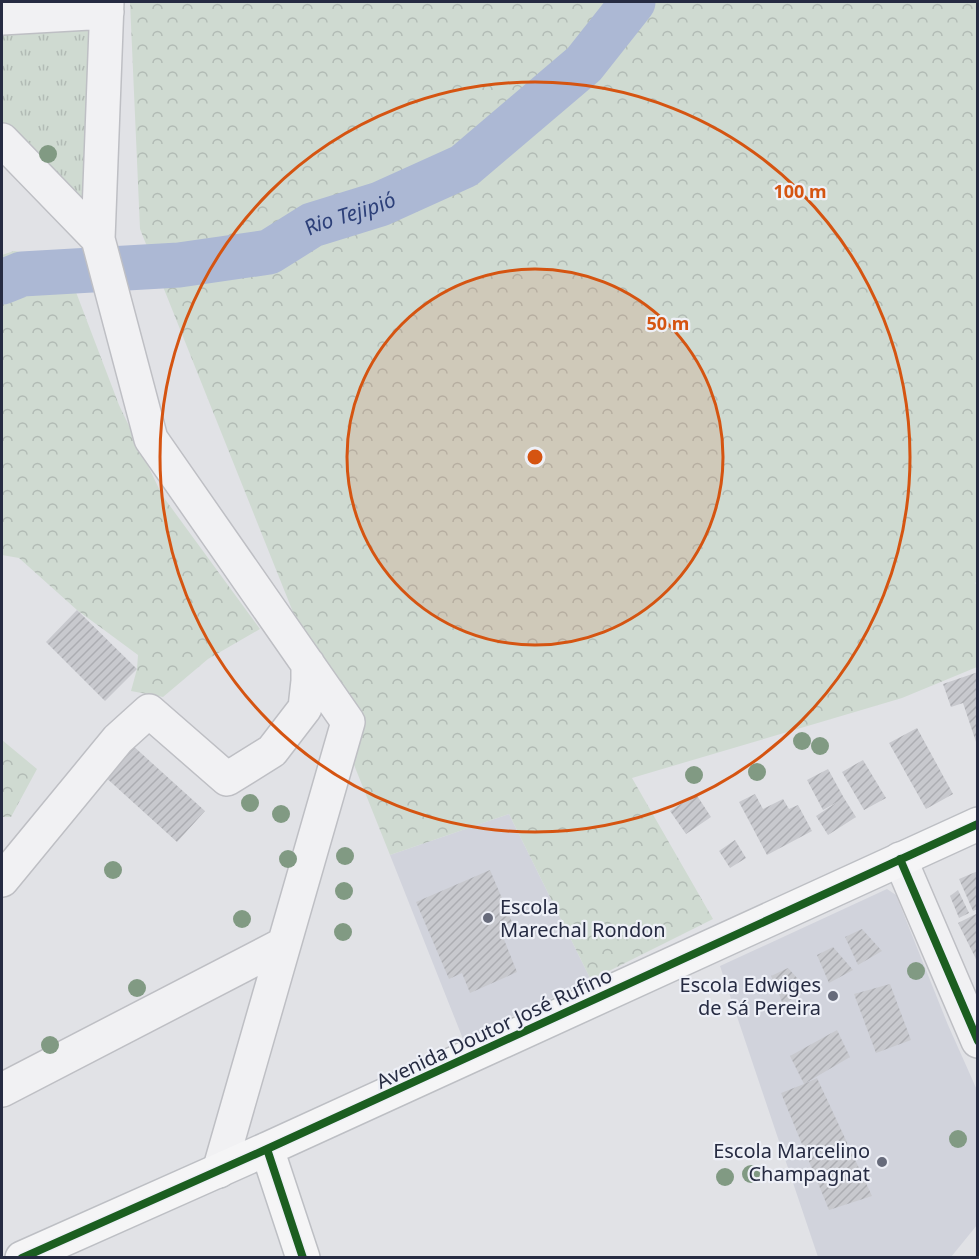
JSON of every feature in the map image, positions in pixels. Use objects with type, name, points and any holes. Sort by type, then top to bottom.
[{"type":"main road","name":"Avenida Doutor José Rufino","points":[[22,1257],[219,1171],[978,824]]},
{"type":"main road","points":[[267,1149],[303,1257]]},
{"type":"street","points":[[2,18],[107,7],[98,240],[151,439],[348,722],[219,1171]]},
{"type":"street","points":[[2,140],[98,240]]},
{"type":"street","points":[[2,880],[118,740],[149,711],[226,779],[272,751],[305,708],[308,664]]},
{"type":"street","points":[[900,859],[978,1041]]},
{"type":"street","points":[[2,1090],[284,944]]},
{"type":"shaded area","name":"Escola Marechal Rondon","points":[[509,814],[591,980],[463,1039],[390,855]]},
{"type":"shaded area","points":[[887,889],[896,895],[948,1025],[977,1090],[977,1225],[951,1257],[818,1257],[720,966]]},
{"type":"green space","points":[[130,2],[977,2],[978,580],[975,583],[978,587],[977,667],[902,698],[632,778],[713,919],[591,980],[509,814],[390,855],[140,229]]},
{"type":"green space","points":[[96,24],[82,206],[2,131],[2,29]]},
{"type":"green space","points":[[14,251],[63,258],[119,405],[162,495],[260,629],[208,659],[163,697],[131,691],[138,655],[77,610],[19,558],[2,555],[2,255]]},
{"type":"green space","points":[[2,740],[37,769],[11,817],[2,817]]},
{"type":"building","points":[[77,610],[137,669],[105,701],[46,642]]},
{"type":"building","points":[[978,672],[977,745],[963,703],[951,707],[943,684]]},
{"type":"building","points":[[917,728],[953,794],[926,809],[889,743]]},
{"type":"building","points":[[131,744],[205,811],[177,842],[103,775]]},
{"type":"building","points":[[863,760],[886,798],[864,810],[842,772]]},
{"type":"building","points":[[828,769],[856,817],[828,835],[816,816],[839,801],[823,810],[807,780]]},
{"type":"building","points":[[696,794],[711,817],[686,834],[670,811]]},
{"type":"building","points":[[755,794],[763,809],[783,799],[789,809],[798,805],[812,831],[767,855],[739,802]]},
{"type":"building","points":[[735,840],[746,858],[730,868],[719,851]]},
{"type":"building","name":"Escola Marechal Rondon","points":[[490,870],[512,922],[499,927],[517,972],[470,993],[462,973],[449,979],[416,902]]},
{"type":"building","points":[[978,871],[978,909],[973,911],[959,879]]},
{"type":"building","points":[[958,890],[969,913],[959,918],[950,896]]},
{"type":"building","points":[[978,913],[978,963],[958,923]]},
{"type":"building","points":[[862,929],[882,951],[858,965],[845,937]]},
{"type":"building","points":[[833,947],[853,970],[829,983],[817,955]]},
{"type":"building","points":[[788,968],[808,990],[783,1004],[771,976]]},
{"type":"building","points":[[890,984],[911,1040],[876,1053],[854,994]]},
{"type":"building","points":[[837,1030],[850,1057],[804,1084],[790,1056]]},
{"type":"building","points":[[817,1078],[872,1196],[829,1210],[781,1093]]},
{"type":"waterway","name":"Rio Tejipió","points":[[2,282],[22,274],[179,265],[269,252],[312,225],[380,204],[464,166],[584,64],[633,2]]},
{"type":"cycle path","points":[[22,1258],[267,1149],[978,824]]},
{"type":"cycle path","points":[[900,859],[978,1041]]},
{"type":"cycle path","points":[[267,1149],[303,1258]]},
{"type":"place","name":"Escola Marechal Rondon","points":[[488,918]]},
{"type":"place","name":"Escola Edwiges de Sá Pereira","points":[[833,996]]},
{"type":"place","name":"Escola Marcelino Champagnat","points":[[882,1162]]}]
